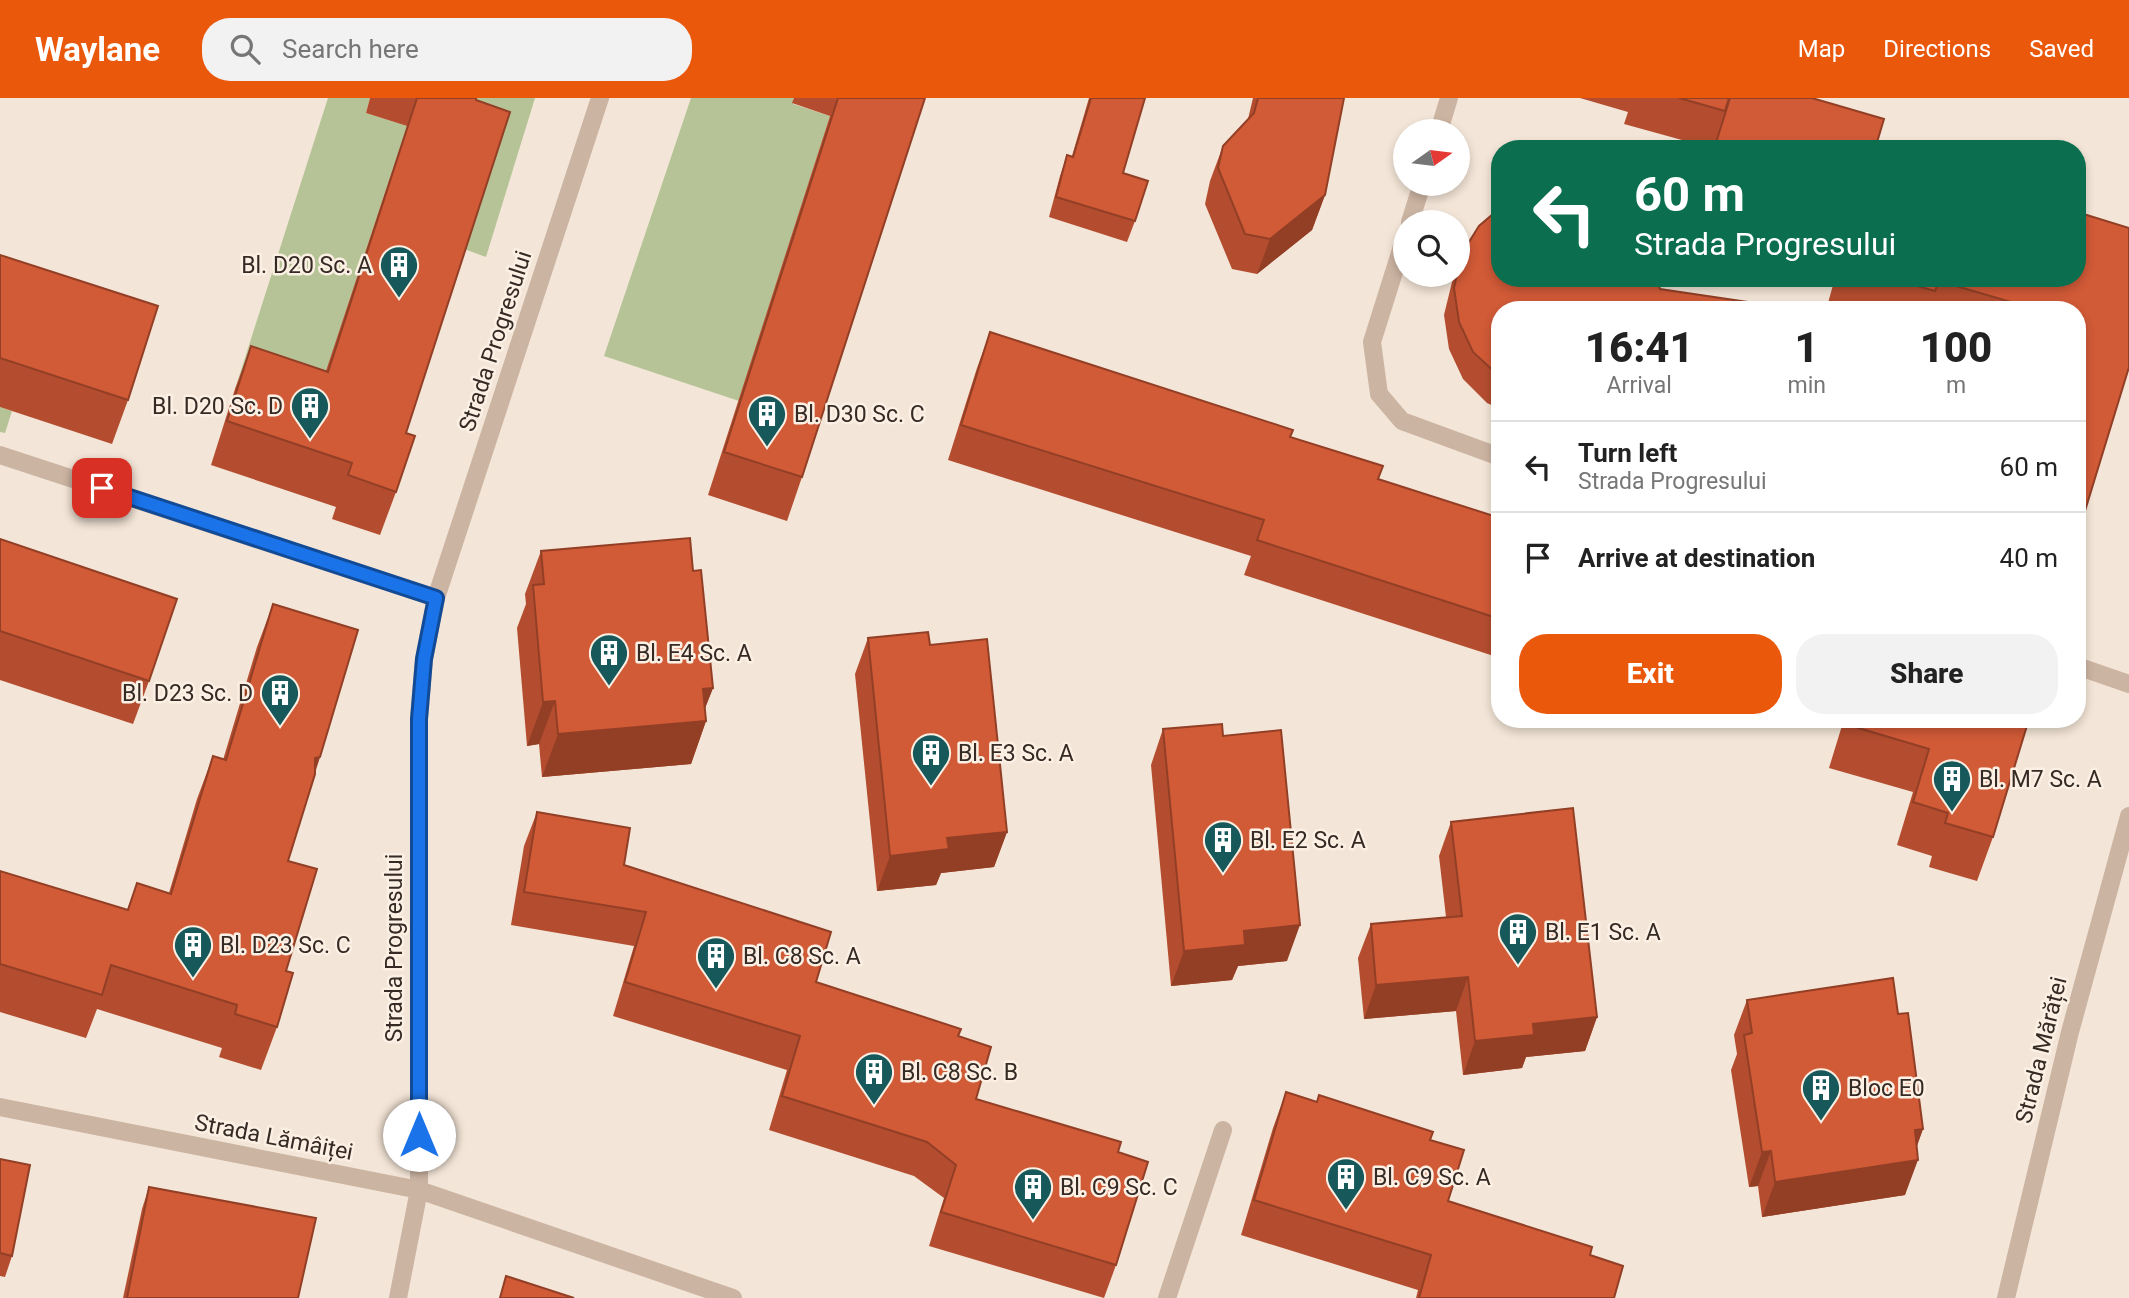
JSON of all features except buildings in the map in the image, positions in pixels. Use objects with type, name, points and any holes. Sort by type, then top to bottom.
[{"type":"street","name":"Strada Progresului","points":[[398,1298],[419,1191],[419,719],[424,659],[436,598],[600,98]]},
{"type":"street","points":[[1443,119],[1450,98]]},
{"type":"street","points":[[1393,275],[1372,342],[1378,394],[1402,421],[1491,454]]},
{"type":"street","points":[[0,455],[436,598]]},
{"type":"street","points":[[2086,669],[2129,684]]},
{"type":"street","name":"Strada Mărăței","points":[[2006,1298],[2070,1032],[2129,816]]},
{"type":"street","name":"Strada Lămâiței","points":[[0,1107],[419,1191],[733,1298]]},
{"type":"street","points":[[1167,1298],[1223,1130]]},
{"type":"green space","points":[[328,98],[370,98],[366,113],[407,126],[312,415],[235,389]]},
{"type":"green space","points":[[475,98],[535,98],[486,257],[464,249]]},
{"type":"green space","points":[[691,98],[794,98],[793,104],[830,116],[739,401],[604,356]]},
{"type":"green space","points":[[0,407],[12,411],[5,433],[0,432]]},
{"type":"place","name":"Bl. D20 Sc. A","points":[[399,299]]},
{"type":"place","name":"Bl. D20 Sc. D","points":[[310,440]]},
{"type":"place","name":"Bl. D30 Sc. C","points":[[767,448]]},
{"type":"place","name":"Bl. E4 Sc. A","points":[[609,687]]},
{"type":"place","name":"Bl. D23 Sc. D","points":[[280,727]]},
{"type":"place","name":"Bl. E3 Sc. A","points":[[931,787]]},
{"type":"place","name":"Bl. M7 Sc. A","points":[[1952,813]]},
{"type":"place","name":"Bl. E2 Sc. A","points":[[1223,874]]},
{"type":"place","name":"Bl. E1 Sc. A","points":[[1518,966]]},
{"type":"place","name":"Bl. D23 Sc. C","points":[[193,979]]},
{"type":"place","name":"Bl. C8 Sc. A","points":[[716,990]]},
{"type":"place","name":"Bl. C8 Sc. B","points":[[874,1106]]},
{"type":"place","name":"Bloc E0","points":[[1821,1122]]},
{"type":"place","name":"Bl. C9 Sc. A","points":[[1346,1211]]},
{"type":"place","name":"Bl. C9 Sc. C","points":[[1033,1221]]},
{"type":"route","points":[[102,488],[436,598],[424,659],[419,719],[419,1135]]}]
